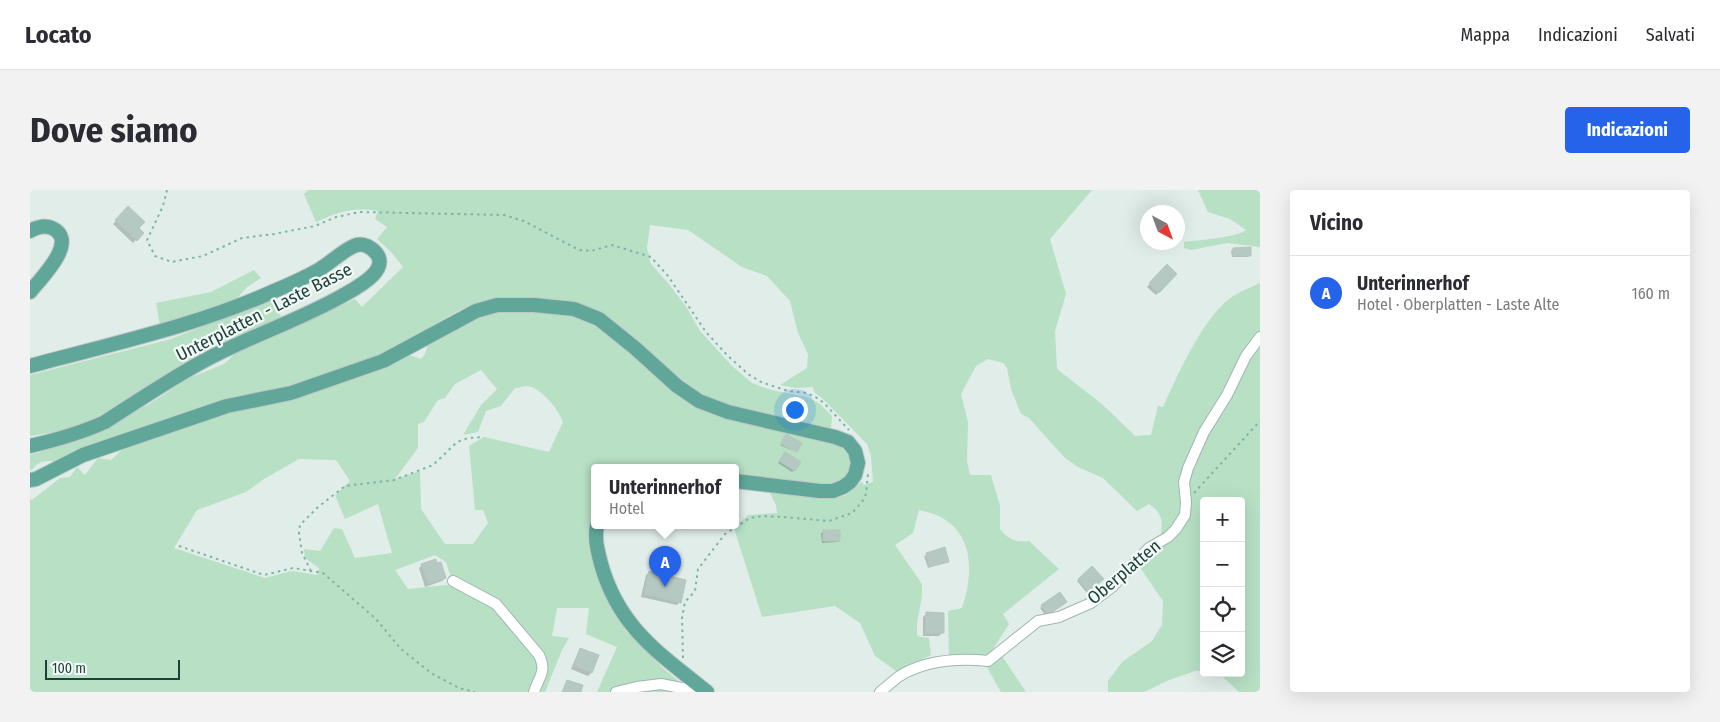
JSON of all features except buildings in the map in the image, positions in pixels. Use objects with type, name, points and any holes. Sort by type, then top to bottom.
[{"type":"main road","points":[[30,231],[44,226],[51,227],[58,232],[62,240],[61,250],[57,258],[30,292]]},
{"type":"main road","name":"Unterplatten - Laste Basse","points":[[30,366],[231,310],[319,270],[354,246],[361,244],[368,246],[378,257],[379,265],[375,273],[366,282],[322,307],[216,355],[105,422],[71,436],[30,446]]},
{"type":"main road","points":[[30,480],[36,479],[83,455],[227,406],[290,393],[383,361],[476,311],[497,305],[534,305],[574,309],[599,319],[677,386],[699,400],[728,412],[836,437],[848,442],[855,451],[858,463],[855,475],[850,482],[832,491],[739,482]]},
{"type":"main road","points":[[597,529],[597,550],[602,568],[608,585],[623,613],[636,632],[652,648],[704,689]]},
{"type":"street","name":"Oberplatten","points":[[880,692],[899,677],[920,667],[968,659],[988,661],[1038,621],[1060,617],[1091,603],[1112,587],[1149,548],[1168,537],[1185,515],[1184,482],[1204,432],[1227,395],[1246,356],[1260,337]]},
{"type":"street","points":[[453,581],[496,604],[539,656],[543,664],[543,674],[534,692]]},
{"type":"street","points":[[616,692],[660,684],[686,689],[704,689]]},
{"type":"path","points":[[167,190],[147,240],[155,256],[172,262],[203,256],[242,238],[315,226],[336,217],[360,212],[504,215],[524,221],[579,250],[591,251],[612,245],[651,257],[668,276],[706,332],[748,374],[761,382],[788,391],[807,393],[817,398],[850,430]]},
{"type":"path","points":[[1186,502],[1260,421]]},
{"type":"path","points":[[311,571],[302,553],[299,533],[300,525],[345,486],[394,480],[433,465],[456,442],[468,438],[484,437]]},
{"type":"path","points":[[739,525],[750,518],[763,516],[829,521],[852,513],[862,502],[866,494],[868,472]]},
{"type":"path","points":[[684,673],[682,618],[685,602],[695,591],[698,569],[726,534],[734,529]]},
{"type":"path","points":[[179,546],[264,575],[293,568],[323,574],[342,588],[376,620],[401,649],[431,673],[460,688],[475,692]]},
{"type":"green space","points":[[308,190],[1092,190],[1050,239],[1066,294],[1055,331],[1057,369],[1103,405],[1135,436],[1151,435],[1158,406],[1163,407],[1191,349],[1209,320],[1229,299],[1260,283],[1260,332],[1191,451],[1182,514],[1170,531],[1161,537],[1161,518],[1154,508],[1149,504],[1137,511],[1103,478],[1078,467],[1064,457],[1029,418],[1021,414],[1011,389],[1007,368],[1003,363],[988,359],[976,366],[961,394],[968,422],[967,461],[970,475],[991,475],[1000,506],[1000,529],[1003,533],[1012,540],[1029,541],[1059,569],[1003,614],[1009,624],[987,658],[949,657],[948,611],[962,608],[967,592],[969,560],[966,546],[959,533],[950,523],[936,515],[919,510],[913,533],[895,545],[922,584],[917,636],[929,638],[931,655],[899,673],[875,656],[860,623],[835,606],[762,617],[734,529],[739,529],[739,523],[748,515],[777,513],[776,505],[769,491],[827,498],[844,496],[862,482],[864,485],[873,482],[871,456],[867,444],[814,392],[813,387],[796,388],[780,385],[807,368],[808,354],[798,333],[790,301],[767,276],[742,267],[688,230],[650,225],[647,248],[651,264],[687,308],[700,331],[731,365],[752,383],[771,390],[807,397],[820,404],[832,416],[831,428],[744,409],[703,394],[680,382],[577,304],[543,299],[503,298],[483,301],[469,306],[375,357],[257,398],[59,462],[48,461],[37,464],[30,470],[30,455],[78,441],[100,432],[141,407],[148,405],[189,378],[224,364],[235,354],[355,299],[362,307],[403,267],[377,239],[387,227],[375,219],[378,211],[346,211],[316,222],[304,194]]},
{"type":"green space","points":[[1198,190],[1260,190],[1260,247],[1227,243],[1191,250],[1185,248],[1185,242],[1226,237],[1246,230],[1230,219],[1208,212]]},
{"type":"green space","points":[[254,270],[261,278],[247,287],[232,304],[160,325],[156,303],[211,292]]},
{"type":"green space","points":[[271,299],[282,318],[86,423],[55,432],[30,436],[30,375],[171,339]]},
{"type":"green space","points":[[514,310],[571,315],[592,322],[617,339],[674,392],[833,442],[843,448],[850,457],[851,465],[846,476],[834,482],[819,485],[800,485],[739,477],[739,464],[591,464],[591,529],[593,529],[626,626],[624,629],[665,670],[692,692],[597,692],[617,647],[586,634],[589,608],[557,608],[552,636],[569,638],[562,650],[545,692],[30,692],[30,499],[32,500],[60,478],[70,477],[77,467],[85,475],[98,458],[111,460],[124,448],[227,412],[293,399],[382,369],[409,355],[421,359],[425,354],[428,344],[469,323],[491,315]],"holes":[[[481,370],[497,389],[481,405],[463,435],[478,432],[486,411],[501,406],[515,388],[526,386],[538,390],[558,411],[563,422],[549,452],[484,437],[469,446],[475,510],[483,510],[488,523],[473,544],[445,544],[421,509],[420,471],[395,479],[418,448],[418,424],[424,422],[438,400],[445,398],[455,384]],[[299,459],[336,460],[350,481],[335,495],[345,519],[378,504],[392,553],[355,558],[342,529],[334,528],[320,551],[304,549],[305,558],[319,568],[317,575],[292,571],[265,578],[174,548],[197,510],[246,492],[264,479]],[[435,555],[446,562],[450,575],[462,583],[463,589],[446,585],[408,589],[395,570]]]},
{"type":"green space","points":[[1260,341],[1260,692],[1239,692],[1223,677],[1245,677],[1245,497],[1200,497],[1200,671],[1169,680],[1144,692],[1108,692],[1108,681],[1122,662],[1152,641],[1162,625],[1163,601],[1139,566],[1149,553],[1186,518],[1186,485],[1206,435]]},
{"type":"green space","points":[[1002,656],[1026,692],[1001,692],[985,664]]},
{"type":"place","name":"Unterinnerhof","points":[[665,587]]}]
